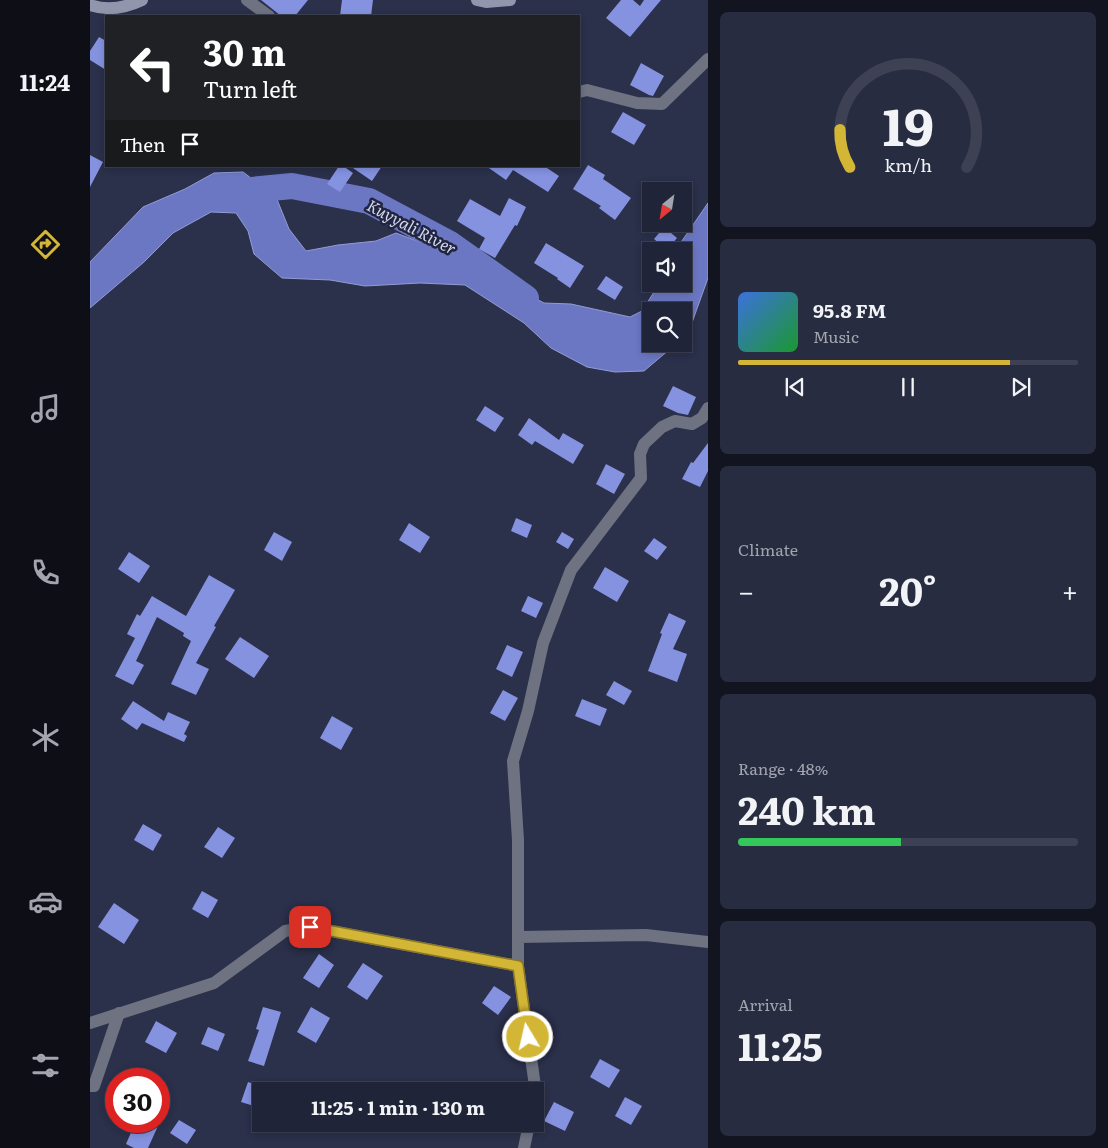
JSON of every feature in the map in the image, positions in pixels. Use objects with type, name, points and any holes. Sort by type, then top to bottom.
[{"type":"main road","points":[[90,5],[101,9],[129,6],[142,0]]},
{"type":"main road","points":[[477,0],[486,2],[510,0]]},
{"type":"street","points":[[247,0],[268,15]]},
{"type":"street","points":[[580,92],[587,90],[636,103],[662,104],[708,58]]},
{"type":"street","points":[[535,1082],[518,966],[518,840],[513,760],[528,711],[543,643],[571,570],[641,478],[640,454],[644,444],[662,427],[675,421],[692,424],[702,418],[708,408]]},
{"type":"street","points":[[90,1023],[214,982],[285,931],[310,927],[518,966]]},
{"type":"street","points":[[518,937],[646,935],[708,942]]},
{"type":"street","points":[[90,1086],[94,1086],[119,1013]]},
{"type":"street","points":[[524,1148],[527,1132]]},
{"type":"water","points":[[243,172],[276,197],[289,229],[306,251],[376,241],[396,233],[452,254],[544,303],[571,304],[630,317],[642,311],[642,352],[667,352],[644,371],[615,372],[587,367],[551,348],[524,323],[465,285],[420,283],[365,286],[330,280],[282,278],[254,254],[248,231],[236,213],[211,212],[173,233],[144,262],[90,308],[90,262],[143,207],[185,189],[214,173]]},
{"type":"water","points":[[708,203],[708,278],[692,323],[692,302],[648,302],[654,292],[692,292],[692,242],[681,242],[688,232],[692,232],[692,226]]},
{"type":"building","points":[[261,0],[308,0],[296,15],[280,15]]},
{"type":"building","points":[[342,0],[373,0],[371,15],[340,15]]},
{"type":"building","points":[[621,0],[633,0],[640,6],[644,0],[661,0],[630,37],[606,18]]},
{"type":"building","points":[[99,37],[105,40],[105,69],[90,60],[90,51]]},
{"type":"building","points":[[641,63],[664,76],[653,96],[630,85]]},
{"type":"building","points":[[623,112],[646,125],[634,145],[611,132]]},
{"type":"building","points":[[90,155],[103,162],[90,187]]},
{"type":"building","points":[[588,165],[605,175],[603,179],[631,198],[615,220],[599,208],[601,206],[573,189]]},
{"type":"building","points":[[338,167],[344,167],[353,173],[340,192],[327,184]]},
{"type":"building","points":[[351,167],[381,167],[372,181]]},
{"type":"building","points":[[487,167],[546,167],[559,176],[548,192],[513,170],[506,180]]},
{"type":"building","points":[[509,198],[526,207],[517,226],[515,225],[495,258],[479,249],[485,238],[457,221],[470,199],[500,216]]},
{"type":"building","points":[[660,232],[670,232],[677,238],[674,242],[658,242],[654,239]]},
{"type":"building","points":[[546,243],[584,266],[570,288],[534,263]]},
{"type":"building","points":[[606,276],[623,287],[615,300],[597,289]]},
{"type":"building","points":[[673,386],[696,397],[688,415],[678,413],[663,406]]},
{"type":"building","points":[[485,406],[504,418],[495,432],[476,420]]},
{"type":"building","points":[[529,418],[559,440],[563,433],[584,445],[573,464],[535,441],[532,445],[518,435]]},
{"type":"building","points":[[708,443],[708,471],[700,487],[682,479],[691,462],[693,463]]},
{"type":"building","points":[[606,464],[625,474],[614,494],[596,484]]},
{"type":"building","points":[[516,518],[532,525],[527,538],[511,531]]},
{"type":"building","points":[[409,523],[430,537],[420,553],[399,540]]},
{"type":"building","points":[[274,532],[292,542],[282,561],[264,550]]},
{"type":"building","points":[[562,532],[574,539],[568,549],[556,542]]},
{"type":"building","points":[[654,538],[667,547],[657,560],[644,551]]},
{"type":"building","points":[[129,552],[150,566],[139,583],[118,569]]},
{"type":"building","points":[[605,567],[629,581],[617,602],[593,588]]},
{"type":"building","points":[[209,575],[235,590],[214,626],[216,627],[196,663],[209,669],[196,695],[171,684],[191,641],[183,636],[184,633],[157,617],[136,661],[144,665],[133,685],[115,676],[135,638],[127,634],[137,614],[140,616],[152,596],[186,616]]},
{"type":"building","points":[[528,596],[543,603],[536,618],[521,611]]},
{"type":"building","points":[[669,613],[686,621],[673,649],[687,654],[677,682],[648,671],[662,634],[660,633]]},
{"type":"building","points":[[240,637],[269,656],[254,678],[225,659]]},
{"type":"building","points":[[507,645],[523,652],[512,677],[496,669]]},
{"type":"building","points":[[614,681],[632,691],[624,705],[606,695]]},
{"type":"building","points":[[503,690],[518,698],[505,721],[490,713]]},
{"type":"building","points":[[582,699],[607,709],[600,726],[575,716]]},
{"type":"building","points":[[133,701],[164,721],[168,712],[190,722],[184,734],[187,736],[184,742],[142,723],[137,730],[121,719]]},
{"type":"building","points":[[332,716],[353,728],[341,750],[320,738]]},
{"type":"building","points":[[143,824],[162,835],[153,851],[134,840]]},
{"type":"building","points":[[218,827],[235,838],[222,858],[204,847]]},
{"type":"building","points":[[202,891],[218,900],[208,918],[192,909]]},
{"type":"building","points":[[114,903],[139,920],[124,944],[98,927]]},
{"type":"building","points":[[319,954],[334,965],[319,988],[303,978]]},
{"type":"building","points":[[363,963],[383,976],[367,1000],[347,987]]},
{"type":"building","points":[[494,986],[511,997],[498,1015],[482,1003]]},
{"type":"building","points":[[263,1007],[281,1012],[264,1066],[248,1061],[259,1030],[256,1029]]},
{"type":"building","points":[[311,1007],[330,1018],[316,1043],[297,1032]]},
{"type":"building","points":[[156,1021],[177,1033],[166,1053],[145,1042]]},
{"type":"building","points":[[208,1027],[225,1034],[218,1051],[201,1044]]},
{"type":"building","points":[[600,1059],[620,1070],[609,1088],[590,1077]]},
{"type":"building","points":[[248,1082],[252,1083],[252,1105],[241,1102]]},
{"type":"building","points":[[625,1097],[642,1106],[631,1125],[615,1116]]},
{"type":"building","points":[[554,1102],[574,1112],[565,1131],[544,1121]]},
{"type":"building","points":[[179,1120],[196,1130],[187,1144],[170,1133]]},
{"type":"building","points":[[131,1133],[155,1133],[148,1148],[134,1148],[126,1144]]},
{"type":"waterway","name":"Kuyyali River","points":[[230,192],[292,186],[369,201],[450,244],[526,298]]},
{"type":"route","points":[[310,927],[518,966],[528,1037]]}]
